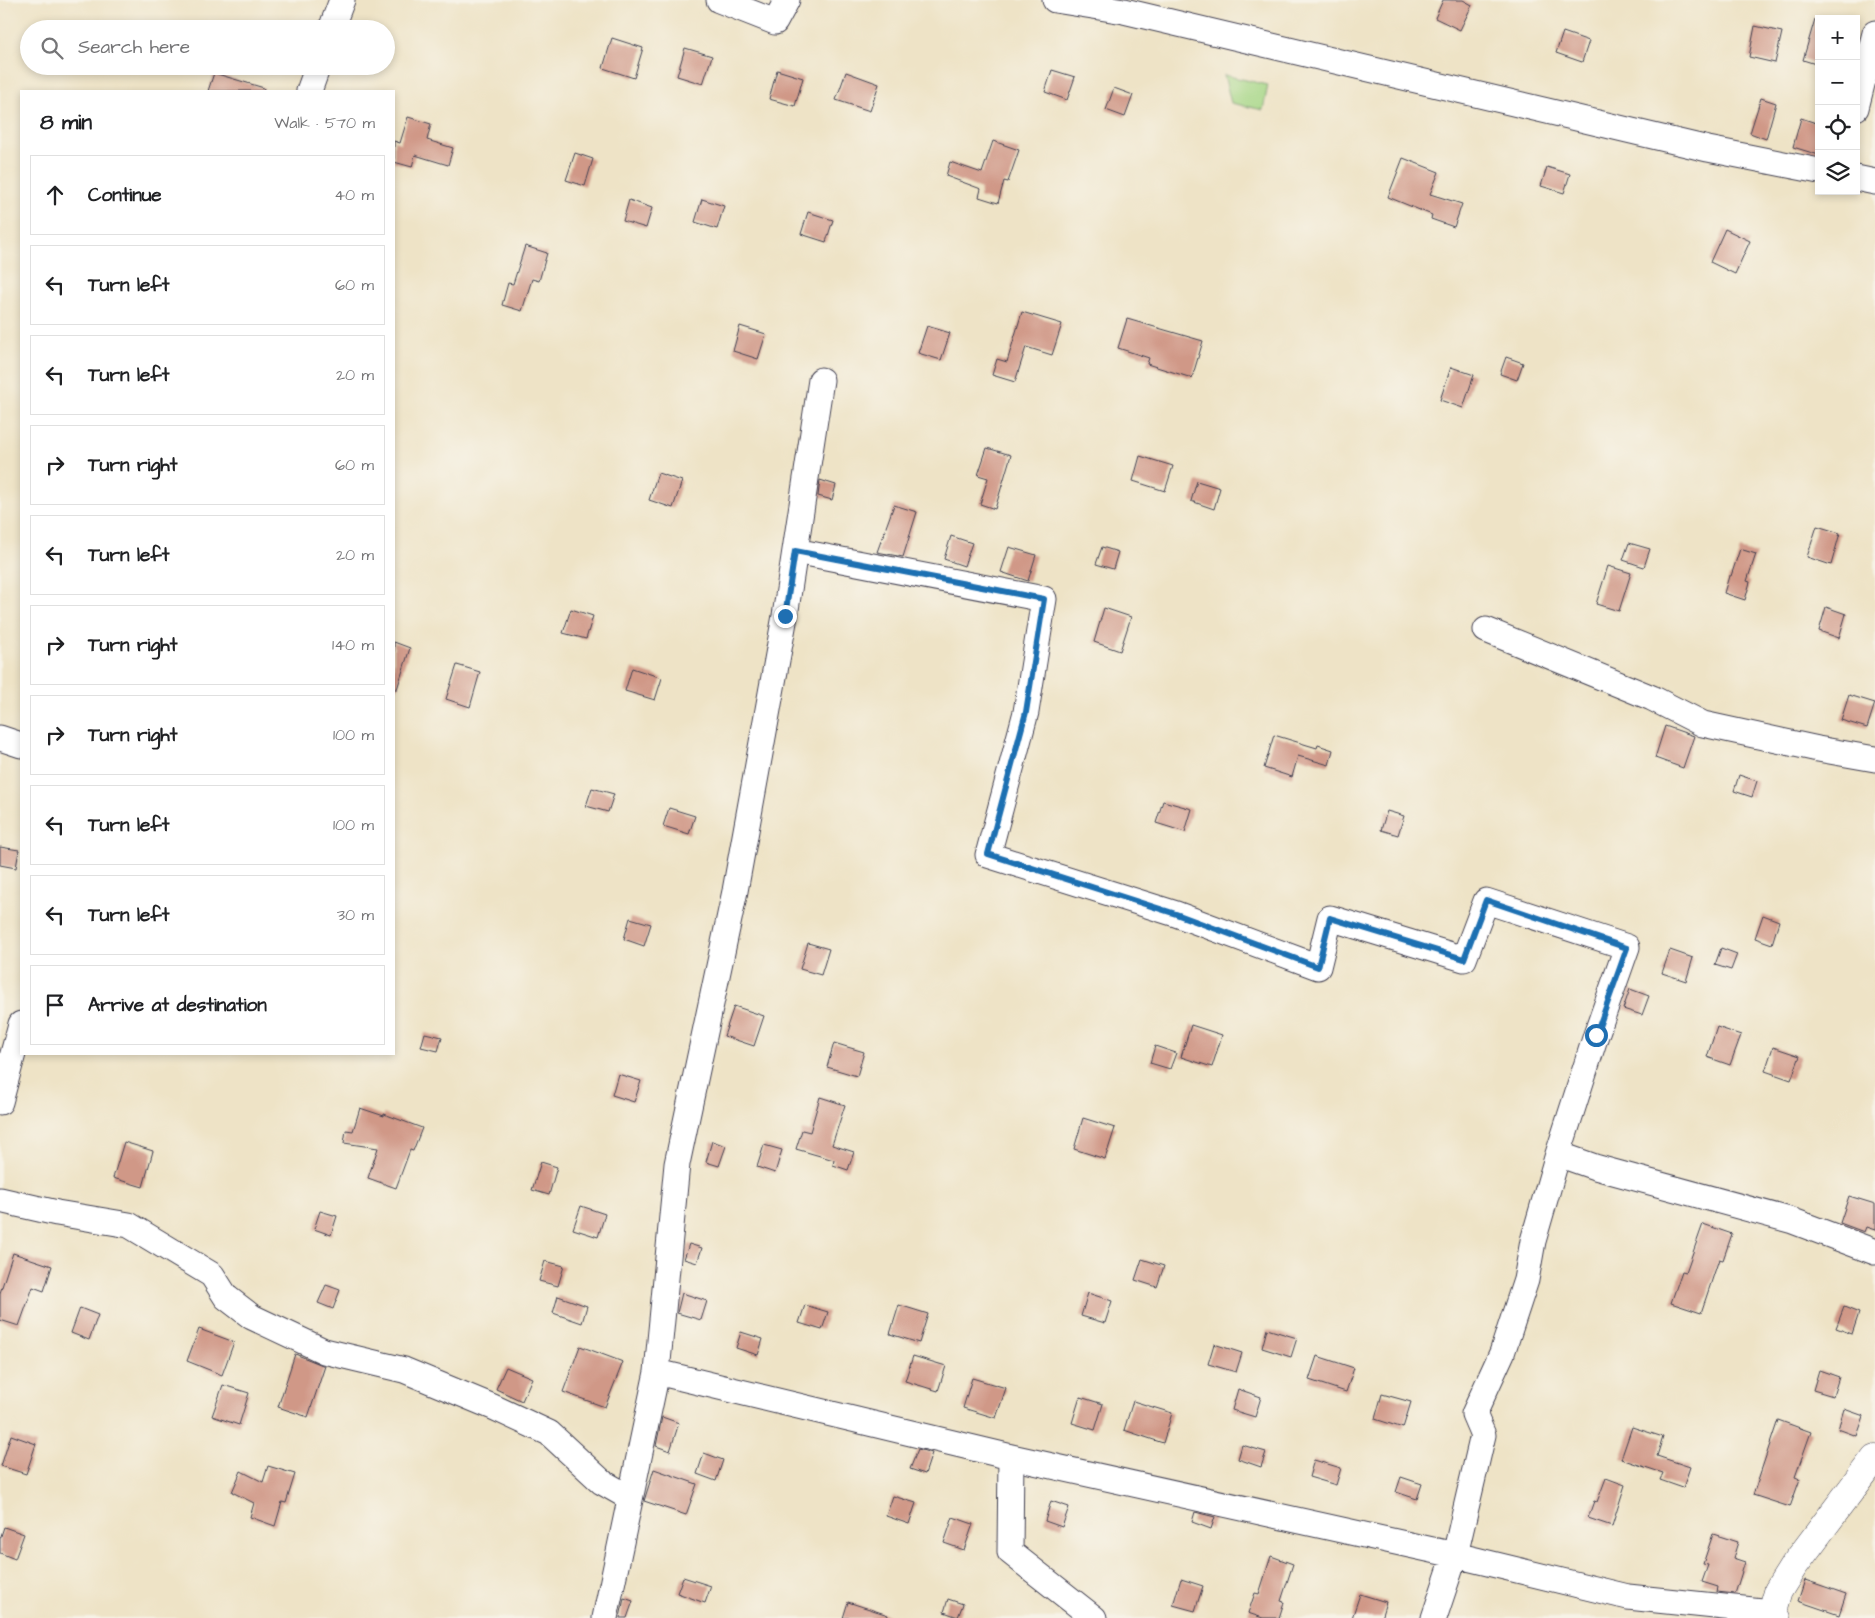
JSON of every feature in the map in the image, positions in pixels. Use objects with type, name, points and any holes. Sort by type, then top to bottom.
[{"type":"main road","points":[[1774,1615],[1778,1590],[1793,1567],[1875,1458]]},
{"type":"street","points":[[334,20],[342,0]]},
{"type":"street","points":[[719,0],[775,22],[787,0]]},
{"type":"street","points":[[1055,0],[1124,11],[1708,149],[1815,170]]},
{"type":"street","points":[[1857,105],[1875,32]]},
{"type":"street","points":[[309,90],[315,75]]},
{"type":"street","points":[[1860,179],[1875,182]]},
{"type":"street","points":[[605,1618],[657,1372],[677,1164],[735,891],[785,616],[821,380]]},
{"type":"street","points":[[795,551],[1044,599],[1026,712],[988,854],[1176,914],[1318,967],[1330,918],[1464,959],[1486,900],[1627,948],[1596,1035],[1558,1154],[1533,1241],[1526,1280],[1502,1353],[1474,1414],[1483,1435],[1454,1555],[1434,1618]]},
{"type":"street","points":[[1486,630],[1652,698],[1704,724],[1875,760]]},
{"type":"street","points":[[0,738],[20,745]]},
{"type":"street","points":[[0,1102],[20,1028]]},
{"type":"street","points":[[1558,1154],[1595,1167],[1793,1221],[1875,1252]]},
{"type":"street","points":[[0,1200],[57,1213],[129,1225],[212,1275],[226,1297],[252,1317],[324,1351],[404,1370],[549,1433],[602,1482],[630,1498]]},
{"type":"street","points":[[657,1372],[1011,1457],[1454,1555],[1628,1597],[1774,1615]]},
{"type":"street","points":[[1011,1457],[1010,1552],[1094,1618]]},
{"type":"green space","points":[[1224,75],[1268,85],[1263,110],[1231,103]]},
{"type":"building","points":[[1443,0],[1463,0],[1472,5],[1460,30],[1435,18]]},
{"type":"building","points":[[1815,19],[1815,64],[1803,60]]},
{"type":"building","points":[[1755,26],[1782,32],[1775,63],[1749,57]]},
{"type":"building","points":[[1563,32],[1589,41],[1582,62],[1556,53]]},
{"type":"building","points":[[612,38],[643,48],[634,78],[603,68]]},
{"type":"building","points":[[685,48],[712,56],[703,84],[677,76]]},
{"type":"building","points":[[777,70],[803,78],[795,106],[769,99]]},
{"type":"building","points":[[1052,70],[1075,77],[1067,100],[1045,92]]},
{"type":"building","points":[[846,72],[879,84],[870,111],[836,100]]},
{"type":"building","points":[[213,75],[221,75],[264,88],[263,90],[208,90]]},
{"type":"building","points":[[1114,88],[1133,95],[1125,117],[1106,110]]},
{"type":"building","points":[[1761,98],[1776,103],[1766,139],[1750,133]]},
{"type":"building","points":[[408,117],[431,124],[427,140],[453,148],[448,165],[415,155],[412,167],[395,162],[395,141],[400,143]]},
{"type":"building","points":[[1801,118],[1815,123],[1815,154],[1793,147]]},
{"type":"building","points":[[993,141],[1019,150],[1008,182],[1004,181],[998,203],[979,197],[981,189],[946,176],[950,162],[982,173]]},
{"type":"building","points":[[575,153],[593,159],[585,186],[566,180]]},
{"type":"building","points":[[1403,158],[1439,172],[1430,194],[1462,204],[1454,227],[1431,219],[1432,215],[1388,197]]},
{"type":"building","points":[[1547,167],[1570,174],[1564,193],[1541,186]]},
{"type":"building","points":[[702,199],[724,206],[717,229],[695,222]]},
{"type":"building","points":[[629,200],[652,208],[646,228],[623,221]]},
{"type":"building","points":[[808,212],[833,220],[826,242],[801,234]]},
{"type":"building","points":[[1725,229],[1750,241],[1735,274],[1710,262]]},
{"type":"building","points":[[525,246],[547,253],[539,281],[532,279],[522,311],[502,305],[508,283],[513,284]]},
{"type":"building","points":[[1022,312],[1062,324],[1052,355],[1026,347],[1015,382],[992,375],[997,359],[1007,362]]},
{"type":"building","points":[[1127,319],[1203,341],[1192,378],[1147,364],[1149,358],[1118,348]]},
{"type":"building","points":[[740,326],[766,334],[758,359],[733,351]]},
{"type":"building","points":[[927,326],[950,333],[941,360],[918,353]]},
{"type":"building","points":[[1506,357],[1523,363],[1517,380],[1500,374]]},
{"type":"building","points":[[1451,367],[1474,375],[1463,408],[1440,400]]},
{"type":"building","points":[[987,448],[1011,455],[995,509],[980,504],[988,478],[978,475]]},
{"type":"building","points":[[1140,456],[1173,466],[1165,491],[1133,481]]},
{"type":"building","points":[[658,473],[682,481],[673,508],[649,500]]},
{"type":"building","points":[[820,480],[836,485],[832,500],[818,496]]},
{"type":"building","points":[[1197,481],[1220,488],[1214,509],[1191,501]]},
{"type":"building","points":[[894,505],[917,512],[903,557],[877,552]]},
{"type":"building","points":[[1817,526],[1840,533],[1831,565],[1807,557]]},
{"type":"building","points":[[951,536],[972,543],[964,566],[944,559]]},
{"type":"building","points":[[1629,543],[1650,549],[1644,567],[1623,560]]},
{"type":"building","points":[[1009,547],[1036,555],[1028,581],[1001,572]]},
{"type":"building","points":[[1102,547],[1118,552],[1113,569],[1096,564]]},
{"type":"building","points":[[1740,549],[1756,554],[1747,581],[1750,582],[1745,600],[1724,593]]},
{"type":"building","points":[[1608,566],[1631,573],[1619,611],[1596,604]]},
{"type":"building","points":[[1826,607],[1846,614],[1839,638],[1819,631]]},
{"type":"building","points":[[1104,608],[1131,617],[1120,651],[1094,642]]},
{"type":"building","points":[[571,609],[593,616],[586,639],[563,633]]},
{"type":"building","points":[[395,642],[410,648],[397,689],[395,689]]},
{"type":"building","points":[[457,665],[480,672],[470,707],[446,699]]},
{"type":"building","points":[[632,668],[662,678],[655,700],[625,691]]},
{"type":"building","points":[[1849,695],[1875,703],[1867,728],[1841,720]]},
{"type":"building","points":[[1665,726],[1694,736],[1683,768],[1655,758]]},
{"type":"building","points":[[1274,735],[1317,748],[1318,745],[1333,750],[1329,765],[1298,756],[1292,777],[1264,768]]},
{"type":"building","points":[[1739,775],[1757,781],[1752,797],[1734,791]]},
{"type":"building","points":[[592,788],[614,794],[608,812],[586,806]]},
{"type":"building","points":[[1163,801],[1192,809],[1185,832],[1156,823]]},
{"type":"building","points":[[669,808],[695,816],[689,834],[663,826]]},
{"type":"building","points":[[1387,811],[1404,816],[1398,835],[1381,830]]},
{"type":"building","points":[[0,847],[19,850],[16,868],[0,865]]},
{"type":"building","points":[[1763,915],[1779,921],[1772,944],[1755,938]]},
{"type":"building","points":[[630,918],[651,924],[644,946],[624,939]]},
{"type":"building","points":[[808,943],[829,949],[821,975],[800,969]]},
{"type":"building","points":[[1721,948],[1737,954],[1731,970],[1715,965]]},
{"type":"building","points":[[1670,950],[1693,958],[1686,981],[1662,973]]},
{"type":"building","points":[[1630,989],[1649,996],[1642,1015],[1623,1009]]},
{"type":"building","points":[[734,1006],[764,1016],[754,1046],[724,1036]]},
{"type":"building","points":[[1191,1025],[1222,1035],[1212,1067],[1181,1057]]},
{"type":"building","points":[[1717,1027],[1741,1035],[1730,1065],[1707,1057]]},
{"type":"building","points":[[425,1033],[442,1037],[438,1051],[421,1047]]},
{"type":"building","points":[[834,1043],[864,1052],[857,1076],[827,1067]]},
{"type":"building","points":[[1155,1046],[1176,1053],[1170,1069],[1150,1063]]},
{"type":"building","points":[[1773,1047],[1800,1056],[1791,1080],[1765,1071]]},
{"type":"building","points":[[618,1074],[641,1081],[634,1102],[612,1095]]},
{"type":"building","points":[[820,1097],[845,1105],[832,1145],[854,1152],[848,1170],[833,1165],[834,1160],[796,1149],[802,1130],[810,1132]]},
{"type":"building","points":[[360,1108],[384,1116],[384,1114],[422,1128],[413,1151],[410,1150],[396,1188],[368,1178],[378,1148],[344,1143],[346,1130],[353,1131]]},
{"type":"building","points":[[1083,1118],[1115,1128],[1105,1159],[1074,1149]]},
{"type":"building","points":[[712,1141],[726,1146],[719,1166],[706,1162]]},
{"type":"building","points":[[124,1142],[153,1151],[143,1187],[113,1178]]},
{"type":"building","points":[[764,1145],[782,1150],[775,1173],[757,1167]]},
{"type":"building","points":[[541,1162],[557,1167],[549,1195],[532,1190]]},
{"type":"building","points":[[1849,1196],[1875,1204],[1875,1230],[1866,1227],[1864,1232],[1840,1223]]},
{"type":"building","points":[[581,1206],[605,1214],[598,1237],[573,1229]]},
{"type":"building","points":[[320,1211],[337,1216],[331,1235],[314,1229]]},
{"type":"building","points":[[1703,1224],[1732,1234],[1723,1260],[1719,1259],[1701,1313],[1671,1303],[1682,1271],[1686,1272]]},
{"type":"building","points":[[689,1244],[702,1248],[697,1263],[684,1259]]},
{"type":"building","points":[[13,1253],[52,1266],[44,1291],[33,1287],[19,1326],[0,1320],[0,1293]]},
{"type":"building","points":[[1142,1259],[1164,1266],[1157,1287],[1135,1280]]},
{"type":"building","points":[[545,1261],[564,1266],[558,1286],[539,1281]]},
{"type":"building","points":[[326,1285],[340,1290],[333,1309],[318,1303]]},
{"type":"building","points":[[682,1293],[707,1301],[701,1320],[677,1313]]},
{"type":"building","points":[[1088,1293],[1112,1301],[1105,1323],[1081,1316]]},
{"type":"building","points":[[558,1296],[587,1306],[582,1323],[553,1313]]},
{"type":"building","points":[[805,1305],[828,1312],[822,1330],[799,1323]]},
{"type":"building","points":[[899,1305],[928,1314],[919,1343],[890,1334]]},
{"type":"building","points":[[1844,1307],[1859,1313],[1852,1334],[1836,1328]]},
{"type":"building","points":[[80,1308],[98,1315],[89,1340],[71,1333]]},
{"type":"building","points":[[199,1329],[234,1342],[222,1375],[187,1361]]},
{"type":"building","points":[[1267,1329],[1297,1338],[1291,1357],[1262,1348]]},
{"type":"building","points":[[741,1332],[763,1339],[758,1355],[736,1348]]},
{"type":"building","points":[[1214,1344],[1242,1353],[1236,1372],[1208,1364]]},
{"type":"building","points":[[580,1346],[623,1362],[605,1407],[563,1392]]},
{"type":"building","points":[[295,1354],[325,1366],[308,1417],[278,1407]]},
{"type":"building","points":[[913,1356],[946,1366],[938,1391],[905,1381]]},
{"type":"building","points":[[1317,1356],[1354,1368],[1346,1392],[1309,1380]]},
{"type":"building","points":[[506,1367],[532,1378],[522,1401],[496,1389]]},
{"type":"building","points":[[1819,1370],[1839,1377],[1833,1396],[1813,1390]]},
{"type":"building","points":[[972,1378],[1006,1388],[996,1418],[963,1408]]},
{"type":"building","points":[[223,1385],[249,1393],[239,1425],[212,1416]]},
{"type":"building","points":[[1238,1389],[1261,1397],[1255,1417],[1232,1410]]},
{"type":"building","points":[[1382,1394],[1411,1402],[1403,1428],[1375,1419]]},
{"type":"building","points":[[1080,1397],[1103,1404],[1095,1430],[1072,1423]]},
{"type":"building","points":[[1133,1401],[1172,1413],[1163,1443],[1124,1430]]},
{"type":"building","points":[[1844,1409],[1864,1416],[1857,1436],[1838,1429]]},
{"type":"building","points":[[662,1417],[679,1423],[670,1451],[656,1446]]},
{"type":"building","points":[[1778,1420],[1811,1432],[1795,1477],[1800,1479],[1790,1507],[1753,1495]]},
{"type":"building","points":[[1632,1427],[1663,1437],[1657,1456],[1690,1467],[1683,1488],[1660,1480],[1663,1473],[1621,1459]]},
{"type":"building","points":[[11,1435],[36,1444],[26,1474],[1,1466]]},
{"type":"building","points":[[1242,1445],[1266,1452],[1261,1467],[1238,1459]]},
{"type":"building","points":[[918,1449],[932,1453],[925,1474],[910,1469]]},
{"type":"building","points":[[704,1453],[723,1460],[716,1481],[697,1474]]},
{"type":"building","points":[[1314,1460],[1341,1468],[1336,1485],[1309,1477]]},
{"type":"building","points":[[268,1466],[295,1474],[286,1503],[282,1502],[275,1526],[250,1517],[254,1503],[232,1492],[241,1471],[263,1482]]},
{"type":"building","points":[[654,1469],[697,1484],[686,1515],[644,1501]]},
{"type":"building","points":[[1401,1477],[1422,1484],[1417,1499],[1396,1492]]},
{"type":"building","points":[[1606,1478],[1625,1485],[1612,1526],[1588,1518],[1594,1501],[1597,1502]]},
{"type":"building","points":[[893,1496],[916,1503],[909,1524],[886,1516]]},
{"type":"building","points":[[1051,1501],[1069,1507],[1062,1527],[1045,1521]]},
{"type":"building","points":[[1195,1512],[1215,1517],[1211,1529],[1192,1522]]},
{"type":"building","points":[[953,1517],[973,1524],[964,1550],[944,1543]]},
{"type":"building","points":[[4,1527],[24,1534],[15,1559],[0,1553],[0,1539]]},
{"type":"building","points":[[1713,1534],[1738,1542],[1733,1558],[1745,1562],[1735,1594],[1717,1592],[1718,1587],[1702,1582],[1708,1565],[1703,1564]]},
{"type":"building","points":[[1271,1556],[1293,1564],[1281,1601],[1284,1602],[1279,1618],[1263,1618],[1248,1613],[1255,1593],[1259,1594]]},
{"type":"building","points":[[683,1577],[711,1586],[705,1603],[677,1593]]},
{"type":"building","points":[[1181,1579],[1203,1586],[1195,1611],[1173,1605]]},
{"type":"building","points":[[1805,1580],[1846,1594],[1839,1615],[1798,1601]]},
{"type":"building","points":[[1360,1594],[1386,1602],[1381,1618],[1352,1618]]},
{"type":"building","points":[[624,1598],[633,1601],[627,1618],[620,1618]]},
{"type":"building","points":[[948,1599],[963,1604],[958,1617],[944,1612]]},
{"type":"building","points":[[848,1602],[888,1615],[887,1618],[843,1618]]},
{"type":"route","points":[[785,616],[795,551],[1044,599],[1026,712],[988,854],[1176,914],[1318,967],[1330,918],[1464,959],[1486,900],[1627,948],[1596,1035]]}]
